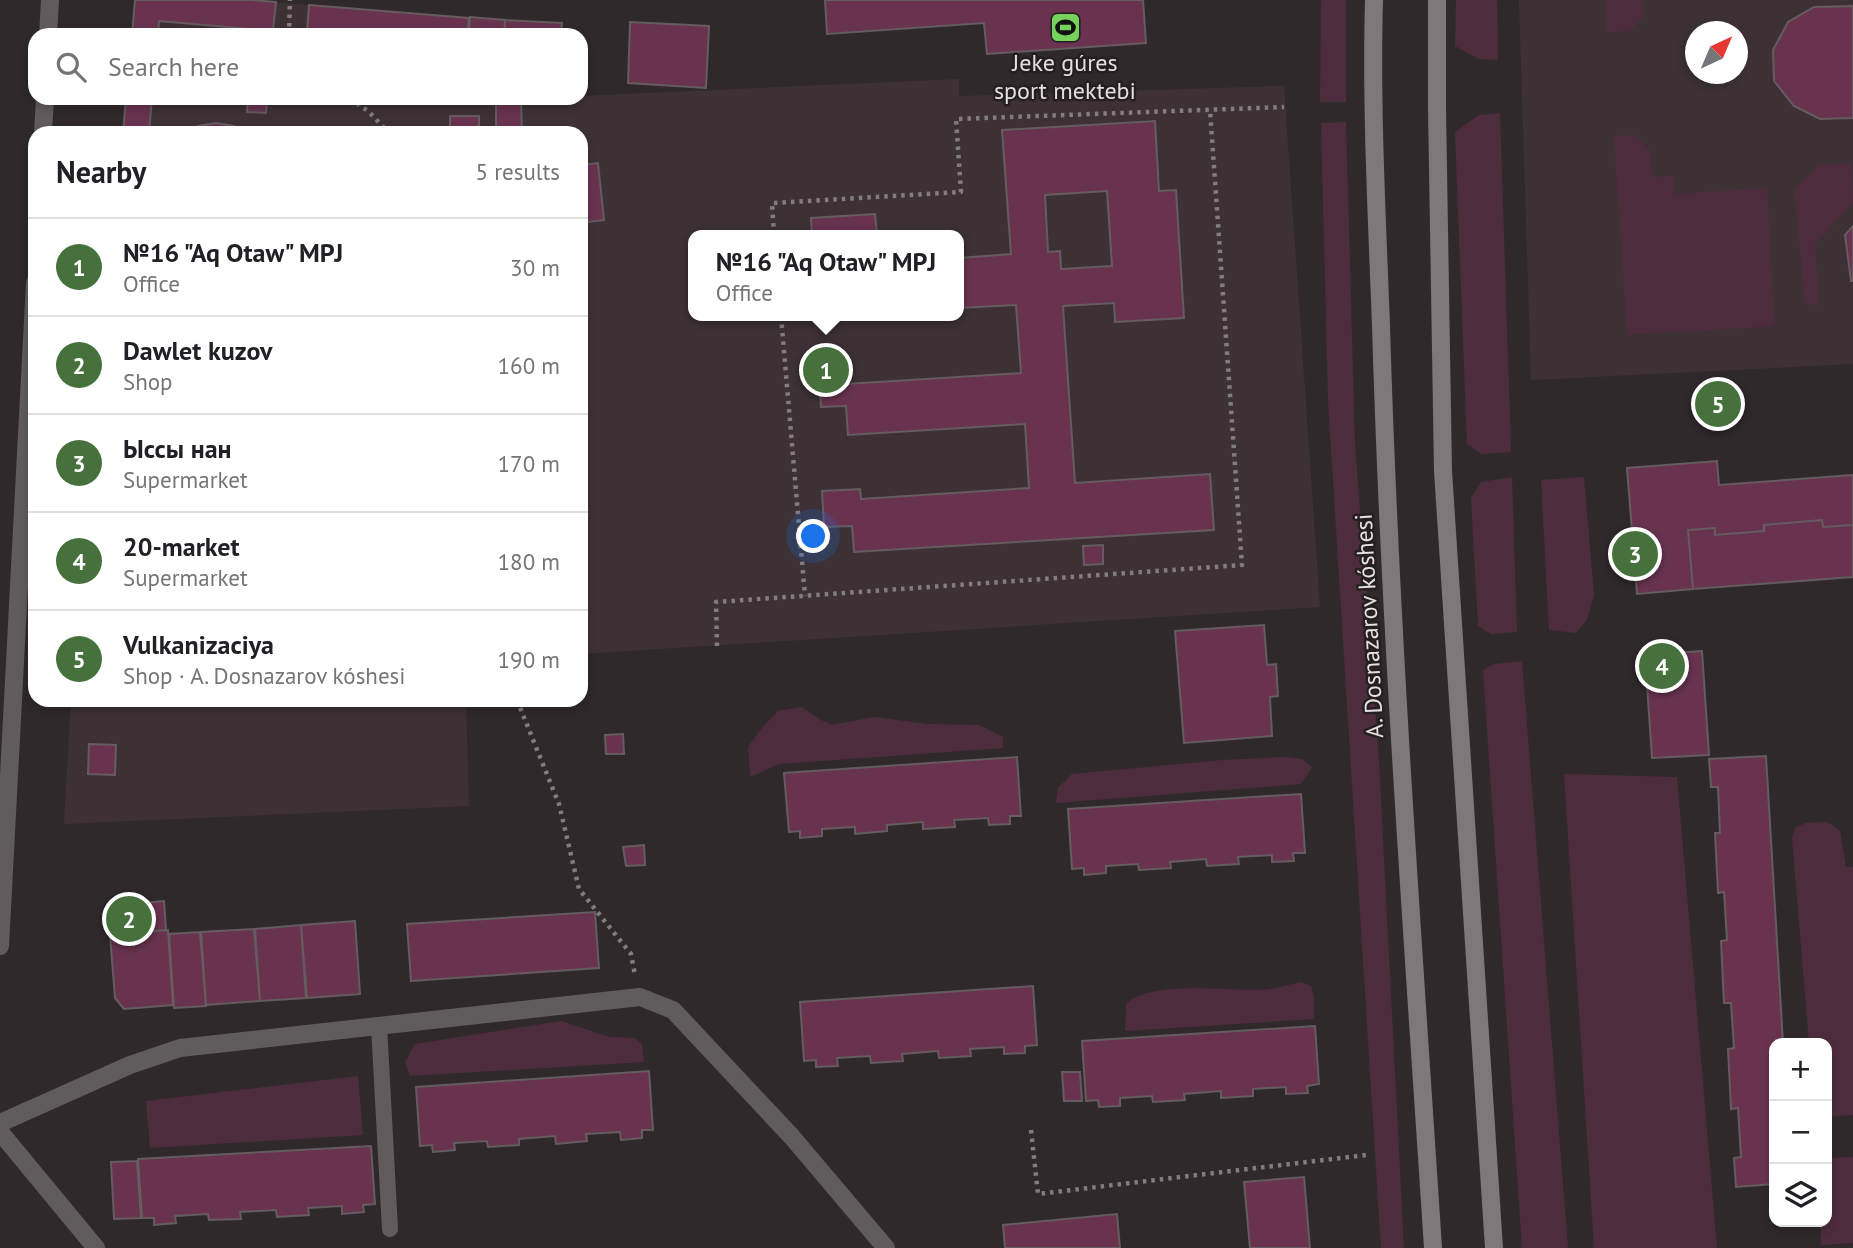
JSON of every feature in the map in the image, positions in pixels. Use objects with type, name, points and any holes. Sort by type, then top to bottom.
[{"type":"main road","name":"A. Dosnazarov kóshesi","points":[[1374,0],[1372,80],[1396,688],[1433,1248]]},
{"type":"main road","points":[[1437,0],[1443,471],[1494,1248]]},
{"type":"street","points":[[48,28],[50,0]]},
{"type":"street","points":[[43,126],[45,105]]},
{"type":"street","points":[[0,946],[28,416]]},
{"type":"street","points":[[0,1123],[130,1065],[180,1048],[640,997],[673,1010],[792,1138],[886,1248]]},
{"type":"street","points":[[0,1132],[96,1248]]},
{"type":"lane","points":[[379,1026],[390,1229]]},
{"type":"path","points":[[289,28],[290,0]]},
{"type":"path","points":[[360,105],[382,126]]},
{"type":"path","points":[[774,230],[772,203],[961,192],[956,119],[1284,107]]},
{"type":"path","points":[[717,646],[716,602],[1242,565],[1210,110]]},
{"type":"path","points":[[781,321],[805,596]]},
{"type":"path","points":[[520,707],[559,804],[579,889],[631,954],[640,997]]},
{"type":"path","points":[[1031,1130],[1038,1194],[1366,1155]]},
{"type":"shaded area","points":[[135,0],[251,0],[469,18],[468,28],[133,28]]},
{"type":"shaded area","points":[[1321,0],[1346,0],[1346,102],[1320,102]]},
{"type":"shaded area","points":[[1456,0],[1497,0],[1498,60],[1479,59],[1455,46]]},
{"type":"shaded area","points":[[1519,0],[1853,0],[1853,364],[1531,380]]},
{"type":"shaded area","points":[[1606,0],[1643,0],[1644,16],[1630,31],[1607,32]]},
{"type":"shaded area","points":[[959,79],[959,96],[1284,86],[1320,607],[588,654],[588,126],[124,126],[125,105],[588,105],[588,96]]},
{"type":"shaded area","points":[[1500,113],[1511,452],[1482,454],[1467,444],[1455,132],[1479,115]]},
{"type":"shaded area","points":[[1346,122],[1355,444],[1379,762],[1404,1248],[1381,1248],[1328,400],[1321,123]]},
{"type":"shaded area","points":[[1636,135],[1650,151],[1652,177],[1674,176],[1675,194],[1767,188],[1775,326],[1627,335],[1614,136]]},
{"type":"shaded area","points":[[1851,163],[1853,202],[1815,244],[1819,305],[1805,303],[1794,190],[1818,165]]},
{"type":"shaded area","points":[[1512,477],[1517,632],[1491,634],[1478,626],[1471,498],[1481,482]]},
{"type":"shaded area","points":[[1584,477],[1594,595],[1587,620],[1576,633],[1549,630],[1541,480]]},
{"type":"shaded area","points":[[1522,661],[1568,1248],[1522,1248],[1483,670],[1494,664]]},
{"type":"shaded area","points":[[71,707],[466,707],[469,806],[64,824]]},
{"type":"shaded area","points":[[802,707],[831,725],[875,717],[927,724],[979,725],[1003,737],[1003,748],[779,764],[750,777],[748,747],[761,729],[778,711]]},
{"type":"shaded area","points":[[1286,757],[1302,759],[1312,767],[1301,784],[1056,803],[1058,788],[1072,774]]},
{"type":"shaded area","points":[[1564,774],[1677,777],[1717,1248],[1594,1248]]},
{"type":"shaded area","points":[[1827,822],[1840,830],[1846,867],[1853,867],[1853,1115],[1832,1117],[1832,1038],[1809,1038],[1792,837],[1796,827],[1806,823]]},
{"type":"shaded area","points":[[1301,982],[1311,986],[1314,1019],[1125,1031],[1126,1004],[1153,992],[1189,988],[1263,990]]},
{"type":"shaded area","points":[[561,1021],[609,1037],[635,1038],[642,1044],[644,1062],[410,1076],[405,1062],[415,1044]]},
{"type":"shaded area","points":[[358,1076],[363,1135],[150,1148],[146,1101]]},
{"type":"shaded area","points":[[1853,1157],[1853,1243],[1821,1245],[1820,1227],[1832,1227],[1832,1158]]},
{"type":"building","points":[[135,0],[276,2],[273,28],[239,28],[159,21],[158,28],[133,28]]},
{"type":"building","name":"Jeke gúres sport mektebi","points":[[825,0],[1143,0],[1146,43],[987,54],[984,23],[827,34]]},
{"type":"building","points":[[309,5],[469,18],[468,28],[307,28]]},
{"type":"building","points":[[1853,6],[1853,118],[1820,119],[1794,106],[1774,81],[1773,50],[1788,22],[1814,7]]},
{"type":"building","points":[[470,17],[505,20],[504,28],[469,28]]},
{"type":"building","points":[[505,20],[562,23],[562,28],[504,28]]},
{"type":"building","points":[[630,22],[709,26],[706,88],[628,83]]},
{"type":"building","points":[[125,105],[151,105],[150,126],[124,126]]},
{"type":"building","points":[[248,105],[267,105],[266,113],[247,112]]},
{"type":"building","points":[[496,105],[521,105],[522,126],[496,126]]},
{"type":"building","points":[[450,116],[479,116],[479,126],[450,126]]},
{"type":"building","points":[[1155,121],[1159,191],[1176,190],[1184,318],[1115,322],[1114,303],[1063,306],[1075,483],[1210,474],[1214,530],[854,552],[852,526],[824,527],[822,491],[860,489],[861,499],[1029,488],[1025,424],[848,435],[846,406],[821,407],[819,373],[845,372],[846,384],[1021,373],[1016,305],[964,308],[964,258],[1011,254],[1002,130]],"holes":[[[1107,191],[1112,266],[1061,269],[1060,251],[1048,252],[1045,195]]]},
{"type":"building","points":[[216,123],[234,126],[198,126]]},
{"type":"building","points":[[598,163],[604,220],[588,222],[588,164]]},
{"type":"building","points":[[875,214],[877,230],[812,230],[811,218]]},
{"type":"building","points":[[1853,226],[1853,281],[1851,281],[1845,235]]},
{"type":"building","points":[[1728,390],[1731,417],[1707,418],[1706,391]]},
{"type":"building","points":[[1717,461],[1719,485],[1853,475],[1853,525],[1823,527],[1822,520],[1764,525],[1764,531],[1715,535],[1715,528],[1688,530],[1693,589],[1637,594],[1627,468]]},
{"type":"building","points":[[1822,520],[1823,527],[1853,525],[1853,577],[1693,589],[1688,530],[1715,528],[1715,535],[1764,531],[1764,525]]},
{"type":"building","points":[[1103,545],[1103,564],[1084,565],[1083,546]]},
{"type":"building","points":[[1264,625],[1267,665],[1276,664],[1278,696],[1270,697],[1272,736],[1184,743],[1175,631]]},
{"type":"building","points":[[1702,651],[1709,755],[1652,758],[1645,655]]},
{"type":"building","points":[[623,734],[624,754],[606,754],[605,735]]},
{"type":"building","points":[[89,744],[116,745],[115,775],[88,774]]},
{"type":"building","points":[[1766,756],[1783,1038],[1769,1038],[1769,1184],[1736,1187],[1734,1158],[1741,1157],[1738,1108],[1731,1109],[1728,1049],[1734,1048],[1731,1003],[1724,1003],[1721,941],[1727,940],[1724,892],[1718,893],[1715,833],[1720,833],[1718,787],[1711,787],[1709,759]]},
{"type":"building","points":[[1017,757],[1021,816],[1010,816],[1010,824],[989,825],[988,818],[954,820],[955,827],[923,829],[923,822],[887,825],[887,831],[855,834],[855,827],[822,829],[822,836],[800,838],[800,831],[789,832],[784,773]]},
{"type":"building","points":[[1301,794],[1305,853],[1293,853],[1294,861],[1272,862],[1272,855],[1238,857],[1239,864],[1207,866],[1206,859],[1170,862],[1171,868],[1139,870],[1138,864],[1106,866],[1106,873],[1084,875],[1084,868],[1072,869],[1068,809]]},
{"type":"building","points":[[644,845],[645,865],[626,866],[623,847]]},
{"type":"building","points":[[164,901],[166,930],[110,934],[108,906]]},
{"type":"building","points":[[595,912],[599,968],[411,981],[407,924]]},
{"type":"building","points":[[355,921],[360,994],[307,998],[301,925]]},
{"type":"building","points":[[301,925],[306,998],[260,1001],[255,929]]},
{"type":"building","points":[[254,929],[260,1001],[206,1005],[201,932]]},
{"type":"building","points":[[168,930],[173,1005],[124,1009],[115,998],[110,935]]},
{"type":"building","points":[[200,932],[206,1006],[174,1008],[169,934]]},
{"type":"building","points":[[1033,986],[1037,1045],[1025,1046],[1025,1053],[1004,1054],[1004,1047],[970,1049],[971,1056],[939,1058],[938,1051],[902,1054],[903,1061],[871,1063],[870,1056],[837,1058],[838,1066],[816,1067],[816,1060],[804,1061],[800,1002]]},
{"type":"building","points":[[1315,1026],[1319,1084],[1307,1086],[1308,1093],[1286,1094],[1286,1087],[1253,1089],[1253,1096],[1221,1098],[1221,1091],[1184,1094],[1185,1100],[1153,1102],[1152,1096],[1120,1098],[1120,1106],[1099,1107],[1098,1100],[1086,1101],[1082,1041]]},
{"type":"building","points":[[649,1071],[653,1130],[642,1130],[642,1138],[621,1140],[620,1132],[586,1134],[587,1141],[556,1144],[555,1136],[519,1139],[519,1145],[488,1147],[487,1141],[454,1143],[455,1150],[433,1152],[432,1145],[420,1146],[416,1087]]},
{"type":"building","points":[[1062,1072],[1080,1072],[1082,1101],[1064,1101]]},
{"type":"building","points":[[371,1146],[375,1204],[363,1205],[364,1212],[342,1214],[342,1206],[308,1208],[309,1215],[277,1217],[276,1210],[240,1212],[241,1219],[209,1220],[208,1214],[175,1216],[176,1223],[154,1225],[154,1218],[142,1218],[138,1159]]},
{"type":"building","points":[[137,1161],[141,1218],[114,1219],[111,1162]]},
{"type":"building","points":[[1304,1177],[1310,1248],[1250,1248],[1244,1182]]},
{"type":"building","points":[[1117,1214],[1120,1248],[1005,1248],[1003,1225]]},
{"type":"place","name":"Jeke gúres sport mektebi","points":[[1065,28]]},
{"type":"place","name":"№16 \"Aq Otaw\" MPJ","points":[[826,370]]},
{"type":"place","name":"Vulkanizaciya","points":[[1718,404]]},
{"type":"place","name":"Ыссы нан","points":[[1635,554]]},
{"type":"place","name":"20-market","points":[[1662,666]]},
{"type":"place","name":"Dawlet kuzov","points":[[129,919]]}]
